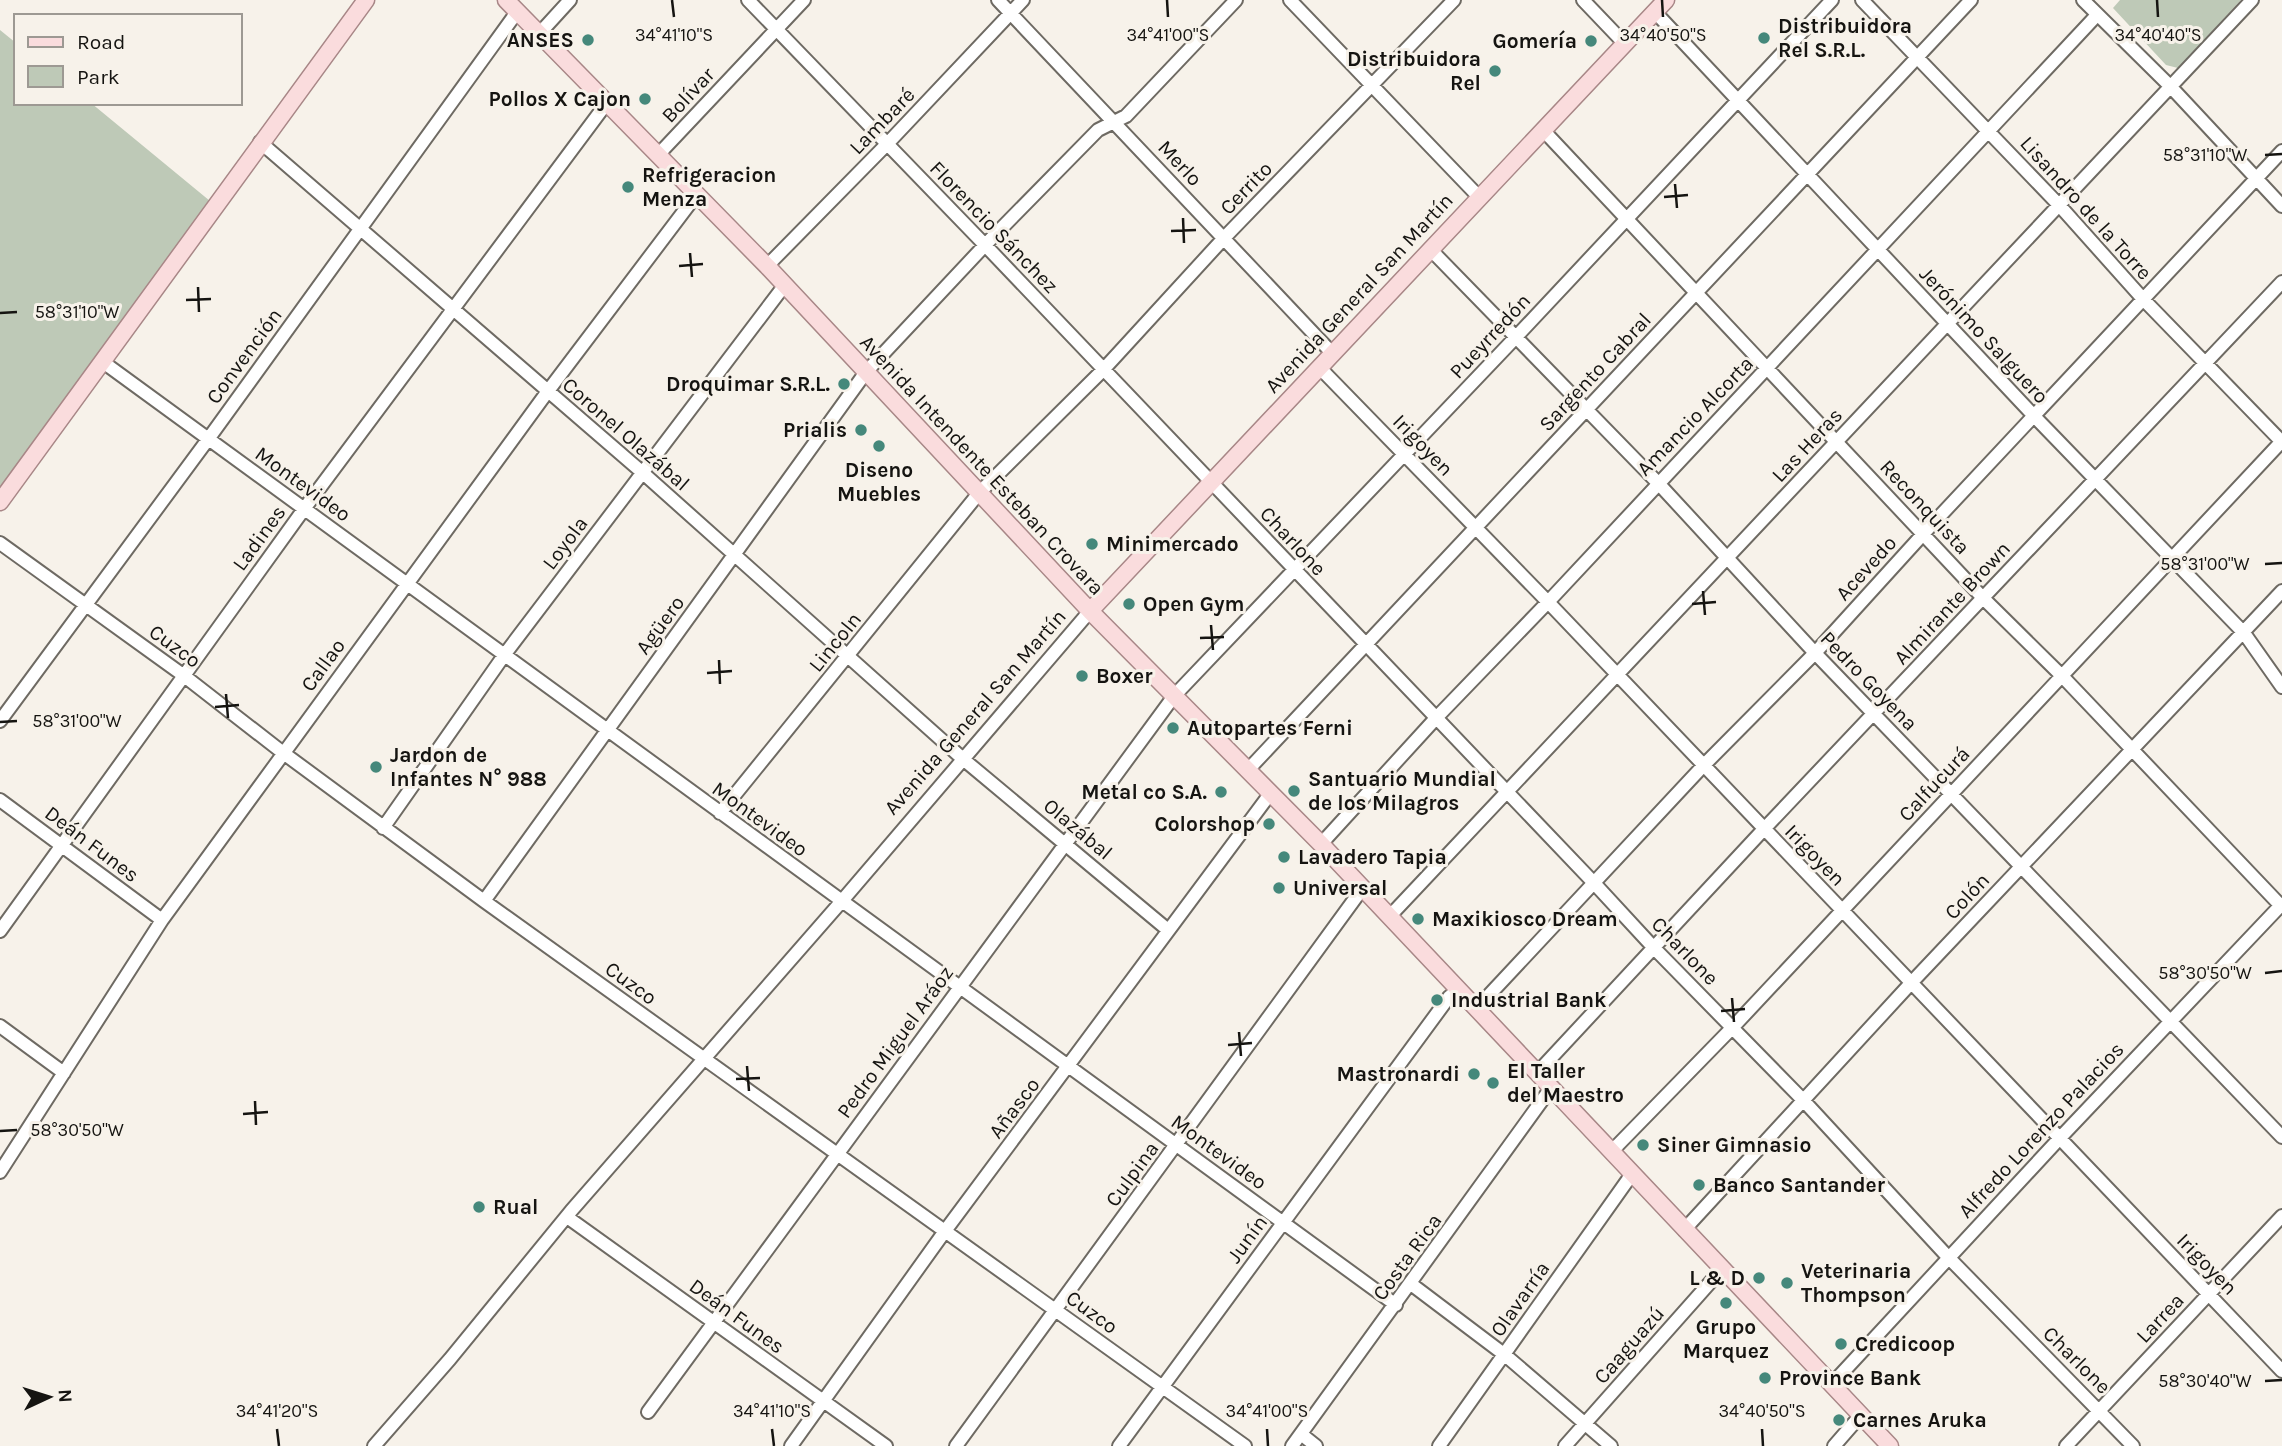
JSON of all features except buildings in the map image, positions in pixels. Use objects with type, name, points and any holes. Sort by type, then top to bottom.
[{"type":"main road","points":[[0,502],[366,0]]},
{"type":"main road","name":"Avenida Intendente Esteban Crovara","points":[[511,6],[767,266],[1090,611],[1321,844],[1890,1446]]},
{"type":"main road","name":"Avenida General San Martín","points":[[1090,611],[1660,6]]},
{"type":"street","points":[[539,34],[570,0]]},
{"type":"street","name":"Florencio Sánchez","points":[[748,0],[1210,481]]},
{"type":"street","name":"Bolívar","points":[[658,155],[804,0]]},
{"type":"street","name":"Merlo","points":[[999,0],[1332,353]]},
{"type":"street","name":"Lambaré","points":[[767,266],[1023,0]]},
{"type":"street","name":"Agüero","points":[[484,901],[735,557],[866,372],[1098,130],[1126,116],[1236,0]]},
{"type":"street","points":[[1290,0],[1479,197]]},
{"type":"street","name":"Cerrito","points":[[979,493],[1103,370],[1224,238],[1454,0]]},
{"type":"street","points":[[1583,0],[1625,44]]},
{"type":"street","name":"Pueyrredón","points":[[1174,696],[1832,0]]},
{"type":"street","name":"Lisandro de la Torre","points":[[1862,0],[1989,130],[2143,299],[2282,441]]},
{"type":"street","name":"Sargento Cabral","points":[[1247,771],[1971,0]]},
{"type":"street","points":[[2083,0],[2170,86],[2282,206]]},
{"type":"street","name":"Las Heras","points":[[1390,917],[2252,0]]},
{"type":"street","name":"Convención","points":[[0,721],[361,227],[511,6]]},
{"type":"street","name":"Jerónimo Salguero","points":[[1660,6],[1807,177],[2244,633],[2282,687]]},
{"type":"street","name":"Amancio Alcorta","points":[[1321,844],[2097,15]]},
{"type":"street","name":"Ladines","points":[[0,931],[304,509],[606,104]]},
{"type":"street","name":"Reconquista","points":[[1543,130],[1983,598],[2063,677],[2282,905]]},
{"type":"street","name":"Coronel Olazábal","points":[[260,142],[643,473],[963,759]]},
{"type":"street","name":"Acevedo","points":[[1476,1009],[1703,766],[1815,653],[2282,152]]},
{"type":"street","name":"Callao","points":[[0,1172],[162,920],[548,391],[697,194]]},
{"type":"street","name":"Pedro Goyena","points":[[1430,249],[1658,483],[1874,715],[2282,1138]]},
{"type":"street","name":"Almirante Brown","points":[[1537,1073],[1763,829],[2282,282]]},
{"type":"street","name":"Loyola","points":[[383,828],[505,654],[784,286]]},
{"type":"street","name":"Montevideo","points":[[103,362],[1396,1305]]},
{"type":"street","name":"Irigoyen","points":[[1319,367],[1548,602],[2282,1371]]},
{"type":"street","name":"Calfucurá","points":[[1611,1152],[1733,1027],[2282,441]]},
{"type":"street","name":"Charlone","points":[[1210,481],[1654,948],[1803,1100],[1948,1257],[2133,1446]]},
{"type":"street","name":"Lincoln","points":[[720,813],[849,657],[979,493]]},
{"type":"street","name":"Cuzco","points":[[0,542],[183,675],[383,828],[1245,1446]]},
{"type":"street","name":"Colón","points":[[1684,1230],[1912,982],[2282,591]]},
{"type":"street","name":"Avenida General San Martín","points":[[374,1446],[567,1217],[1090,611]]},
{"type":"street","name":"Pedro Miguel Aráoz","points":[[648,1412],[1174,696]]},
{"type":"street","name":"Olazábal","points":[[963,759],[1168,930]]},
{"type":"street","name":"Añasco","points":[[791,1446],[945,1231],[1270,794]]},
{"type":"street","name":"Deán Funes","points":[[0,800],[162,920]]},
{"type":"street","name":"Culpina","points":[[957,1446],[1362,889]]},
{"type":"street","name":"Alfredo Lorenzo Palacios","points":[[1831,1385],[1948,1257],[2282,905]]},
{"type":"street","name":"Junín","points":[[1119,1446],[1449,997],[1458,990]]},
{"type":"street","points":[[0,1026],[64,1073]]},
{"type":"street","name":"Costa Rica","points":[[1292,1446],[1551,1088]]},
{"type":"street","name":"Olavarría","points":[[1439,1446],[1632,1174]]},
{"type":"street","name":"Larrea","points":[[2066,1446],[2282,1216]]},
{"type":"street","name":"Deán Funes","points":[[567,1217],[886,1446]]},
{"type":"street","name":"Caaguazú","points":[[1565,1446],[1722,1269]]},
{"type":"street","points":[[1411,1284],[1505,1355],[1611,1446]]},
{"type":"street","points":[[1834,1446],[1861,1415]]},
{"type":"street","points":[[1301,1434],[1316,1446]]},
{"type":"green space","points":[[2120,0],[2241,0],[2178,68],[2166,65],[2113,8]]},
{"type":"green space","points":[[0,30],[14,41],[14,105],[93,105],[210,201],[0,488]]},
{"type":"place","name":"Distribuidora Rel S.R.L.","points":[[1764,38]]},
{"type":"place","name":"ANSES","points":[[588,40]]},
{"type":"place","name":"Gomería","points":[[1591,41]]},
{"type":"place","name":"Distribuidora Rel","points":[[1495,71]]},
{"type":"place","name":"Pollos X Cajon","points":[[645,99]]},
{"type":"place","name":"Refrigeracion Menza","points":[[628,187]]},
{"type":"place","name":"Droquimar S.R.L.","points":[[844,384]]},
{"type":"place","name":"Prialis","points":[[861,430]]},
{"type":"place","name":"Diseno Muebles","points":[[879,446]]},
{"type":"place","name":"Minimercado","points":[[1092,544]]},
{"type":"place","name":"Open Gym","points":[[1129,604]]},
{"type":"place","name":"Boxer","points":[[1082,676]]},
{"type":"place","name":"Autopartes Ferni","points":[[1173,728]]},
{"type":"place","name":"Jardon de Infantes N° 988","points":[[376,767]]},
{"type":"place","name":"Santuario Mundial de los Milagros","points":[[1294,791]]},
{"type":"place","name":"Metal co S.A.","points":[[1221,792]]},
{"type":"place","name":"Colorshop","points":[[1269,824]]},
{"type":"place","name":"Lavadero Tapia","points":[[1284,857]]},
{"type":"place","name":"Universal","points":[[1279,888]]},
{"type":"place","name":"Maxikiosco Dream","points":[[1418,919]]},
{"type":"place","name":"Industrial Bank","points":[[1437,1000]]},
{"type":"place","name":"Mastronardi","points":[[1474,1074]]},
{"type":"place","name":"El Taller del Maestro","points":[[1493,1083]]},
{"type":"place","name":"Siner Gimnasio","points":[[1643,1145]]},
{"type":"place","name":"Banco Santander","points":[[1699,1185]]},
{"type":"place","name":"Rual","points":[[479,1207]]},
{"type":"place","name":"L & D","points":[[1759,1278]]},
{"type":"place","name":"Veterinaria Thompson","points":[[1787,1283]]},
{"type":"place","name":"Grupo Marquez","points":[[1726,1303]]},
{"type":"place","name":"Credicoop","points":[[1841,1344]]},
{"type":"place","name":"Province Bank","points":[[1765,1378]]},
{"type":"place","name":"Carnes Aruka","points":[[1839,1420]]}]
